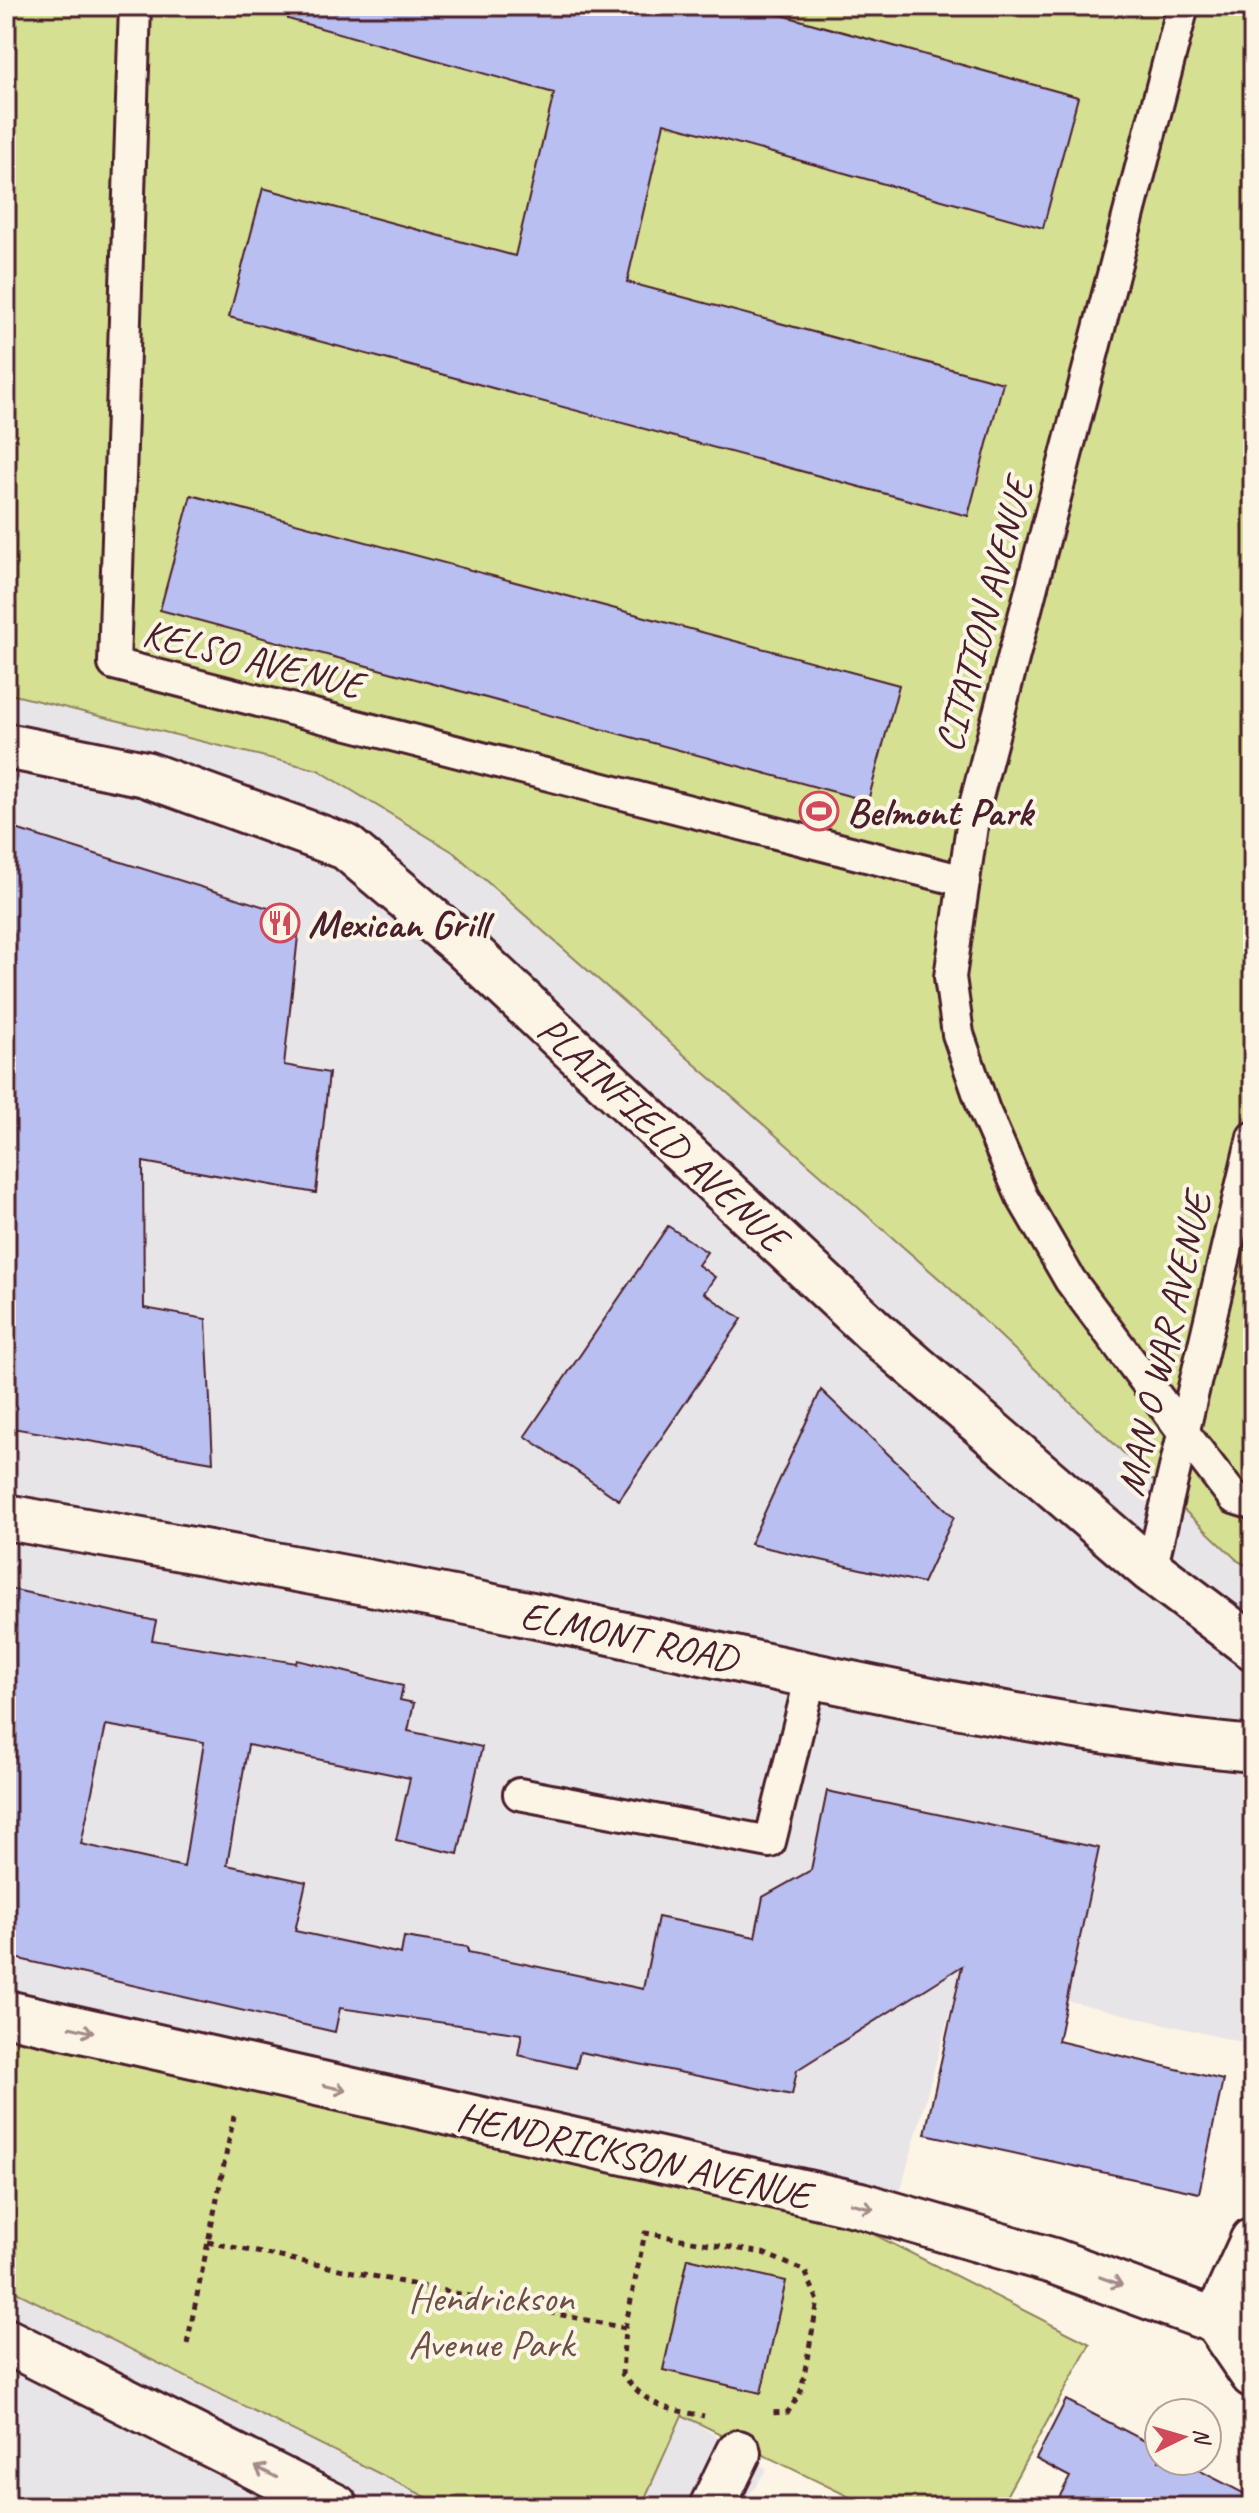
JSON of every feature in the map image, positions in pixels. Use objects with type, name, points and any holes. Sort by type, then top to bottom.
[{"type":"main road","name":"PLAINFIELD AVENUE","points":[[6,746],[145,774],[346,847],[463,946],[876,1333],[1151,1570],[1253,1647]]},
{"type":"main road","name":"ELMONT ROAD","points":[[6,1517],[302,1569],[505,1609],[971,1709],[1158,1740],[1253,1749]]},
{"type":"main road","name":"HENDRICKSON AVENUE","points":[[6,2013],[860,2205],[1235,2318]]},
{"type":"main road","points":[[1253,2240],[1235,2318],[1253,2375]]},
{"type":"main road","points":[[6,2341],[336,2507]]},
{"type":"main road","points":[[712,2507],[726,2436]]},
{"type":"lane","name":"KELSO AVENUE","points":[[135,6],[114,664],[964,881]]},
{"type":"lane","name":"CITATION AVENUE","points":[[1183,6],[975,805],[950,977],[958,1034],[984,1110],[1022,1197],[1070,1280],[1184,1433],[1234,1498],[1253,1504]]},
{"type":"lane","name":"MAN O WAR AVENUE","points":[[1151,1570],[1253,1137]]},
{"type":"lane","points":[[519,1794],[770,1842],[811,1676]]},
{"type":"path","points":[[187,2344],[244,2068]]},
{"type":"path","points":[[726,2436],[639,2396],[622,2374],[625,2328],[645,2233],[763,2253],[805,2271],[818,2301],[801,2391],[788,2412],[758,2414]]},
{"type":"path","points":[[208,2242],[625,2328]]},
{"type":"shaded area","points":[[6,693],[318,771],[453,852],[943,1282],[1253,1573],[1253,2045],[960,1975],[887,2240],[820,2207],[6,2010]]},
{"type":"shaded area","points":[[6,2287],[446,2507],[6,2507]]},
{"type":"shaded area","points":[[682,2414],[767,2469],[741,2507],[641,2507]]},
{"type":"green space","name":"Belmont Park","points":[[6,6],[1253,6],[1253,1569],[1238,1561],[943,1282],[453,852],[318,770],[6,693]]},
{"type":"green space","name":"Hendrickson Avenue Park","points":[[6,2010],[820,2207],[1090,2344],[1000,2507],[870,2507],[682,2415],[641,2507],[446,2507],[6,2287]]},
{"type":"building","points":[[289,6],[749,6],[1078,97],[1043,228],[664,123],[627,282],[1003,383],[968,516],[229,317],[263,188],[515,256],[554,93],[288,19]]},
{"type":"building","points":[[191,495],[899,685],[868,801],[160,610]]},
{"type":"building","points":[[6,826],[300,918],[284,1065],[329,1073],[316,1193],[143,1162],[144,1308],[206,1319],[213,1462],[6,1427]]},
{"type":"building","points":[[668,1226],[707,1252],[698,1265],[715,1277],[704,1293],[742,1319],[619,1500],[525,1436]]},
{"type":"building","points":[[821,1390],[954,1517],[923,1583],[750,1544]]},
{"type":"building","points":[[6,1588],[156,1621],[152,1640],[296,1663],[297,1660],[403,1686],[400,1700],[414,1703],[408,1731],[482,1747],[458,1854],[396,1840],[410,1778],[248,1745],[227,1865],[306,1882],[295,1931],[401,1954],[404,1937],[468,1947],[468,1952],[643,1989],[658,1917],[755,1937],[763,1897],[811,1870],[827,1791],[1099,1848],[1058,2041],[1223,2080],[1199,2193],[925,2134],[962,1966],[797,2070],[792,2095],[580,2052],[576,2068],[518,2055],[522,2034],[340,2008],[335,2032],[6,1956]],"holes":[[[106,1725],[204,1742],[184,1867],[81,1844]]]},
{"type":"building","points":[[688,2258],[786,2281],[761,2393],[663,2370]]},
{"type":"building","points":[[1066,2400],[1143,2440],[1143,2477],[1212,2477],[1253,2498],[1253,2507],[1054,2507],[1070,2477],[1036,2459]]},
{"type":"place","name":"Belmont Park","points":[[819,811]]},
{"type":"place","name":"Mexican Grill","points":[[280,923]]}]
